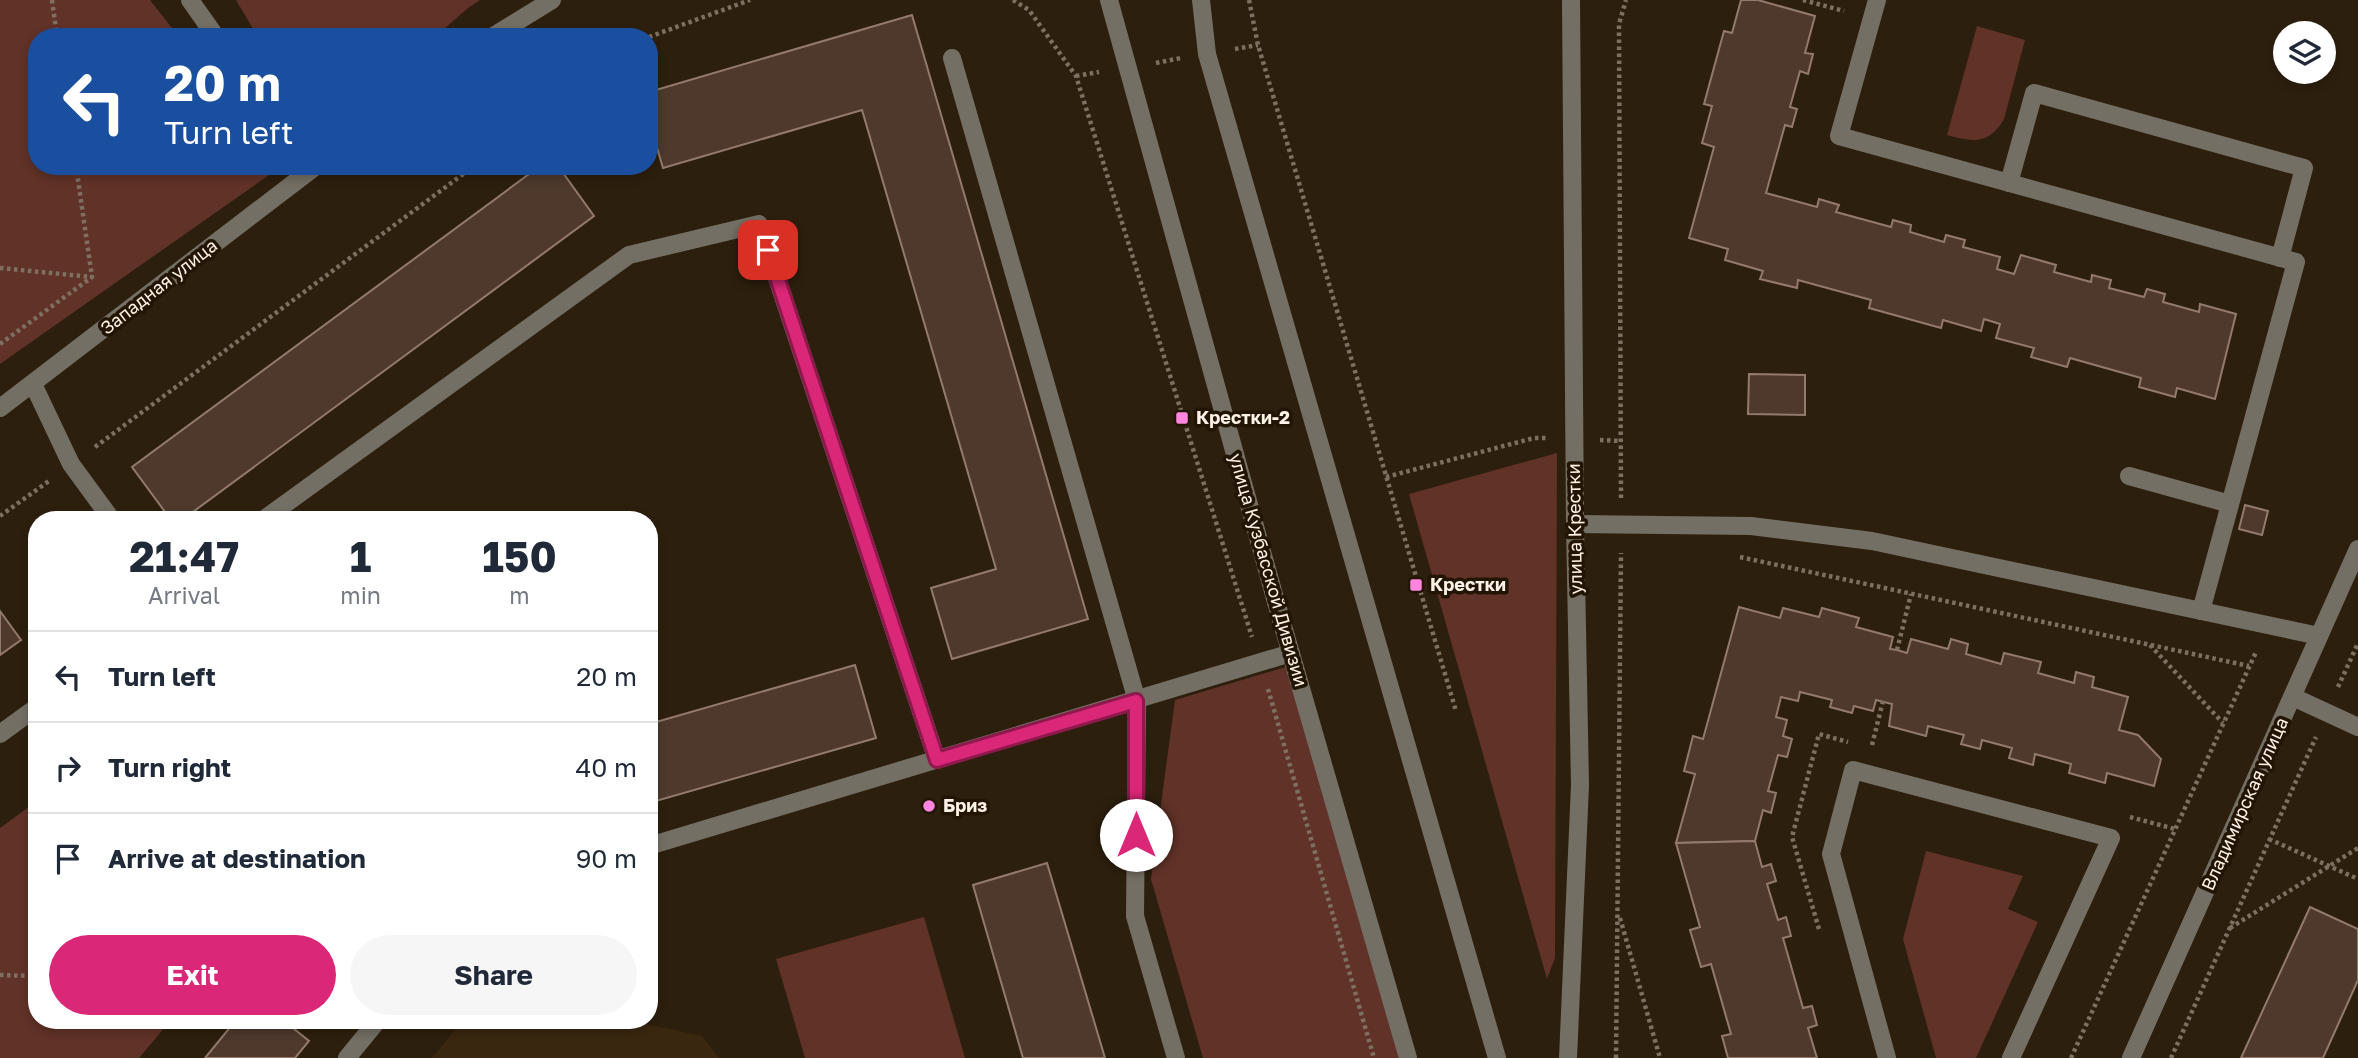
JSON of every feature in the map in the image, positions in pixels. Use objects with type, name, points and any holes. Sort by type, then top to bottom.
[{"type":"street","points":[[190,0],[210,28]]},
{"type":"street","points":[[507,28],[552,0]]},
{"type":"street","name":"улица Кузбасской Дивизии","points":[[1109,0],[1291,653],[1408,1058]]},
{"type":"street","points":[[1201,0],[1206,54],[1497,1058]]},
{"type":"street","points":[[1877,0],[1839,136],[2296,262],[2201,611]]},
{"type":"street","name":"улица Крестки","points":[[1568,1058],[1580,785],[1574,439],[1573,6]]},
{"type":"street","points":[[952,58],[1136,701],[1135,916],[1176,1058]]},
{"type":"street","points":[[2009,183],[2034,93],[2304,167],[2280,258]]},
{"type":"street","name":"Западная улица","points":[[0,408],[302,175]]},
{"type":"street","points":[[276,511],[629,255],[759,225],[937,760]]},
{"type":"street","points":[[33,384],[71,464],[105,511]]},
{"type":"street","points":[[2129,476],[2230,504]]},
{"type":"street","points":[[1575,524],[1751,526],[1872,541],[2319,636]]},
{"type":"street","name":"Владимирская улица","points":[[2131,1058],[2358,550]]},
{"type":"street","points":[[658,843],[1291,653]]},
{"type":"street","points":[[2292,697],[2358,727]]},
{"type":"street","points":[[0,734],[28,714]]},
{"type":"street","points":[[1887,1058],[1831,854],[1853,770],[2111,838],[2011,1058]]},
{"type":"street","points":[[348,1058],[371,1029]]},
{"type":"path","points":[[52,0],[56,28]]},
{"type":"path","points":[[658,34],[750,0]]},
{"type":"path","points":[[1013,0],[1029,10],[1076,76],[1261,664],[1374,1058]]},
{"type":"path","points":[[1250,0],[1258,45],[1456,711]]},
{"type":"path","points":[[1803,0],[1871,19]]},
{"type":"path","points":[[1076,76],[1258,45]]},
{"type":"path","points":[[77,175],[92,277]]},
{"type":"path","points":[[0,516],[462,175]]},
{"type":"path","points":[[0,268],[92,277]]},
{"type":"path","points":[[0,344],[92,277]]},
{"type":"path","points":[[1386,477],[1534,438],[1620,441]]},
{"type":"path","points":[[1621,551],[1634,552]]},
{"type":"path","points":[[1739,557],[2249,666]]},
{"type":"path","points":[[1897,650],[1911,594]]},
{"type":"path","points":[[2071,1058],[2268,626]]},
{"type":"path","points":[[2171,1058],[2358,643]]},
{"type":"path","points":[[2149,645],[2223,723]]},
{"type":"path","points":[[1864,773],[1883,701]]},
{"type":"path","points":[[2269,839],[2358,879]]},
{"type":"path","points":[[2229,928],[2358,848]]},
{"type":"path","points":[[1618,910],[1660,1058]]},
{"type":"path","points":[[0,975],[28,976]]},
{"type":"shaded area","points":[[0,0],[150,0],[172,28],[28,28],[28,175],[269,175],[0,364]]},
{"type":"shaded area","points":[[236,0],[480,0],[445,28],[253,28]]},
{"type":"shaded area","points":[[1977,26],[2025,40],[2004,119],[1992,133],[1973,140],[1947,135]]},
{"type":"shaded area","points":[[1557,453],[1555,958],[1547,979],[1409,494]]},
{"type":"shaded area","points":[[1299,663],[1408,1058],[1203,1058],[1151,879],[1175,700]]},
{"type":"shaded area","points":[[28,808],[28,1029],[163,1029],[139,1058],[0,1058],[0,828]]},
{"type":"shaded area","points":[[1926,851],[2023,876],[2008,909],[2038,922],[1976,1058],[1936,1058],[1903,939]]},
{"type":"shaded area","points":[[924,917],[965,1058],[805,1058],[776,959]]},
{"type":"shaded area","points":[[658,1027],[702,1036],[719,1058],[432,1058],[456,1029],[658,1029]]},
{"type":"building","points":[[1741,0],[1758,0],[1815,16],[1805,53],[1813,54],[1808,74],[1800,71],[1790,107],[1797,109],[1792,127],[1785,125],[1766,193],[1817,207],[1819,199],[1839,205],[1836,212],[1891,227],[1893,220],[1911,225],[1910,232],[1944,242],[1946,235],[1965,240],[1963,247],[2000,257],[1997,269],[2014,274],[2021,255],[2056,265],[2054,272],[2091,282],[2092,275],[2111,280],[2109,288],[2144,297],[2147,289],[2165,294],[2163,302],[2199,312],[2200,304],[2236,314],[2215,399],[2177,388],[2175,397],[2139,387],[2141,378],[2070,358],[2067,367],[2031,357],[2034,348],[1996,338],[2000,324],[1984,319],[1981,331],[1943,320],[1941,328],[1869,308],[1871,300],[1798,280],[1797,288],[1760,279],[1763,271],[1725,260],[1728,249],[1689,238],[1714,147],[1702,143],[1712,106],[1704,104],[1724,31],[1732,33]]},
{"type":"building","points":[[912,15],[1088,619],[952,659],[931,588],[996,569],[862,110],[663,168],[658,151],[658,89]]},
{"type":"building","points":[[528,175],[564,175],[594,216],[194,511],[164,511],[132,467]]},
{"type":"building","points":[[1749,374],[1805,375],[1805,415],[1748,414]]},
{"type":"building","points":[[2245,505],[2268,511],[2262,535],[2239,529]]},
{"type":"building","points":[[1739,607],[1780,618],[1783,608],[1819,617],[1822,608],[1859,618],[1856,627],[1893,637],[1890,649],[1907,653],[1911,639],[1948,649],[1951,639],[1968,644],[1966,654],[2001,664],[2004,653],[2041,662],[2038,673],[2074,683],[2076,672],[2094,677],[2092,687],[2128,697],[2119,730],[2138,735],[2161,759],[2154,786],[2107,773],[2105,783],[2069,773],[2071,764],[2035,754],[2033,765],[2009,758],[2012,748],[1982,740],[1980,749],[1961,744],[1964,735],[1928,726],[1926,736],[1889,726],[1892,704],[1876,700],[1873,711],[1854,706],[1852,713],[1830,707],[1832,700],[1800,692],[1798,701],[1781,697],[1776,717],[1787,720],[1783,736],[1792,739],[1787,757],[1778,755],[1768,791],[1776,793],[1771,813],[1763,810],[1755,841],[1676,843],[1695,774],[1684,771],[1693,736],[1703,739]]},
{"type":"building","points":[[0,611],[21,640],[0,655]]},
{"type":"building","points":[[855,665],[876,738],[658,800],[658,721]]},
{"type":"building","points":[[1755,841],[1762,867],[1771,864],[1776,881],[1767,884],[1778,920],[1786,917],[1791,936],[1783,938],[1803,1008],[1812,1006],[1817,1025],[1808,1028],[1817,1058],[1728,1058],[1722,1036],[1731,1034],[1711,964],[1701,967],[1690,930],[1700,927],[1676,843]]},
{"type":"building","points":[[1047,863],[1105,1058],[1023,1058],[973,885]]},
{"type":"building","points":[[2310,907],[2358,929],[2358,980],[2323,1058],[2241,1058]]},
{"type":"building","points":[[229,1029],[294,1029],[309,1041],[295,1058],[205,1058]]},
{"type":"place","name":"Крестки-2","points":[[1182,418]]},
{"type":"place","name":"Крестки","points":[[1416,585]]},
{"type":"place","name":"Бриз","points":[[929,806]]},
{"type":"route","points":[[768,250],[937,760],[1136,701],[1136,835]]}]
